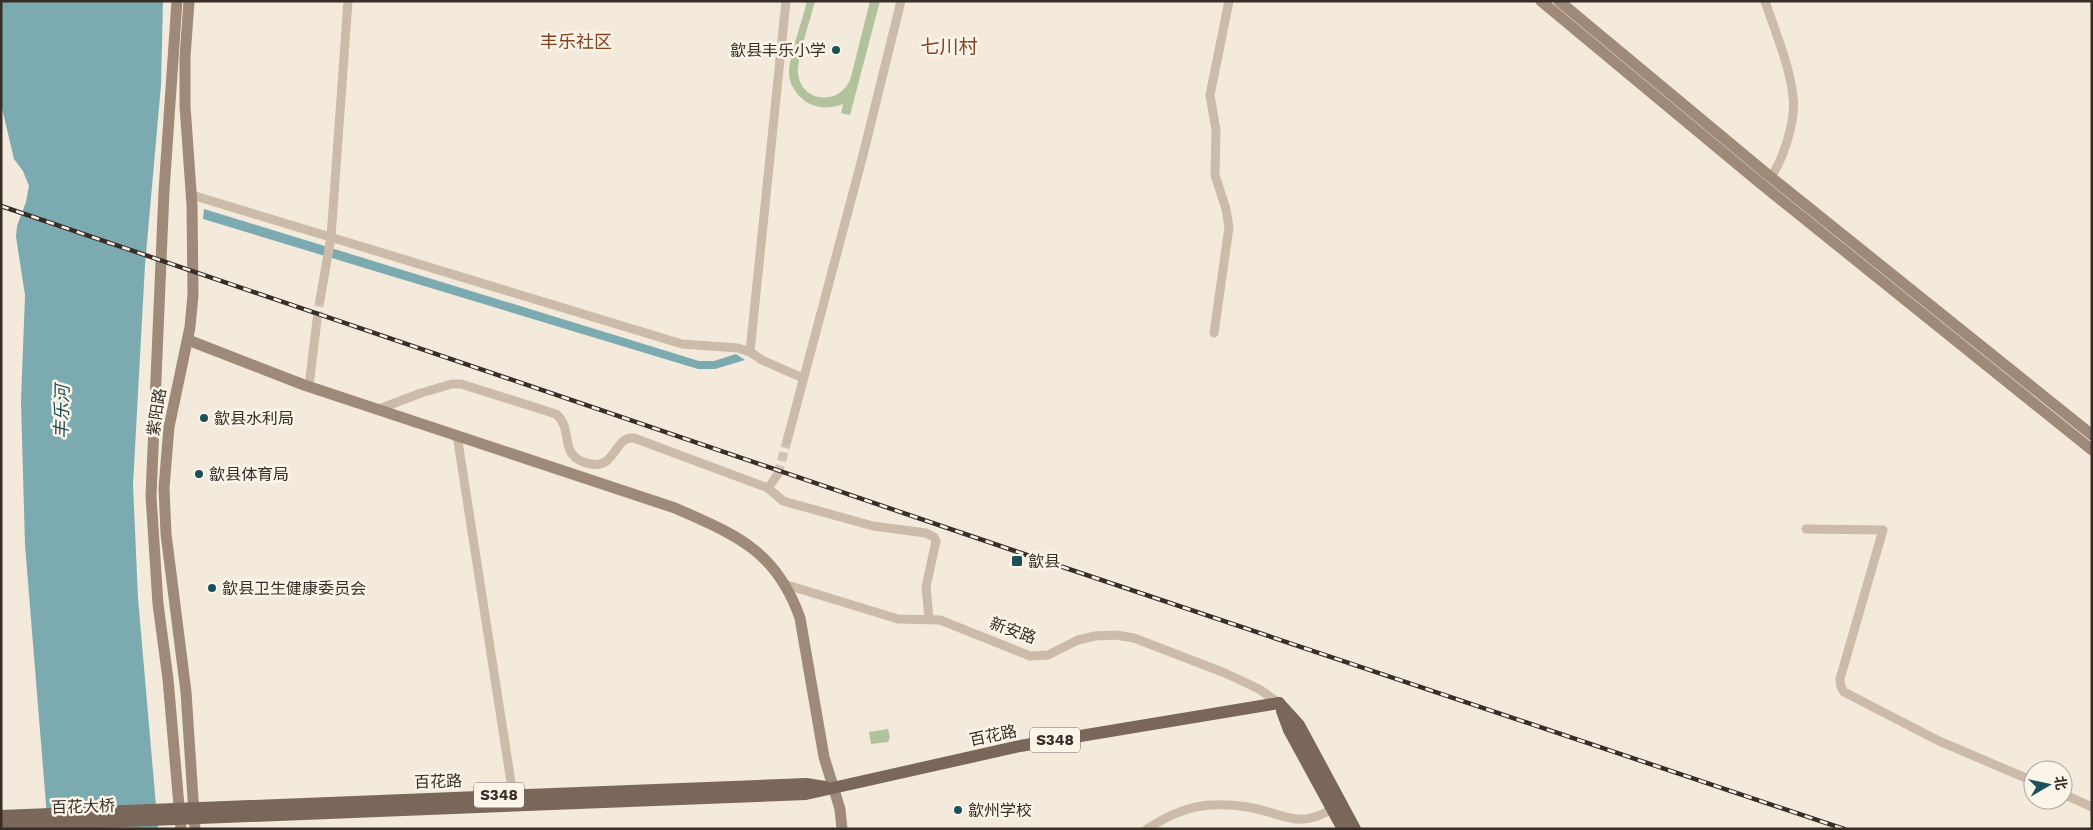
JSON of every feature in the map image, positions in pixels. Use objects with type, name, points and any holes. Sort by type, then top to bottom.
[{"type":"main road","name":"紫阳路","points":[[177,1],[164,191],[151,496],[158,604],[168,679],[180,818]]},
{"type":"main road","name":"紫阳路","points":[[189,1],[184,106],[192,194],[193,295],[188,340],[170,418],[164,488],[166,534],[186,692],[195,818]]},
{"type":"main road","points":[[1541,1],[1768,189],[2092,450]]},
{"type":"main road","points":[[1559,1],[1771,177],[2092,435]]},
{"type":"main road","points":[[188,340],[309,386],[676,508],[712,524],[749,544],[768,562],[784,584],[796,608],[803,629],[824,757],[840,810],[842,829]]},
{"type":"main road","name":"百花路","points":[[165,814],[180,818],[195,818],[806,794],[1020,746],[1279,704]]},
{"type":"main road","points":[[1279,704],[1290,730],[1343,829]]},
{"type":"main road","name":"新安路","points":[[1279,704],[1299,725],[1355,829]]},
{"type":"main road","name":"百花路","points":[[195,818],[513,795],[806,784],[833,788]]},
{"type":"main road","name":"百花大桥","points":[[1,816],[165,814]]},
{"type":"main road","name":"百花大桥","points":[[1,826],[165,814]]},
{"type":"street","points":[[320,300],[330,240],[348,1]]},
{"type":"street","points":[[750,352],[786,1]]},
{"type":"street","points":[[787,441],[863,155],[901,1]]},
{"type":"street","points":[[1214,333],[1229,228],[1226,209],[1215,175],[1216,125],[1210,95],[1229,1]]},
{"type":"street","points":[[1765,1],[1794,99],[1785,150],[1771,177]]},
{"type":"street","points":[[192,194],[330,240],[682,344],[738,348],[803,378]]},
{"type":"street","points":[[309,386],[317,320]]},
{"type":"street","points":[[379,410],[444,386],[466,384],[556,414],[564,425],[569,451],[588,464],[597,464],[609,460],[622,442],[629,438],[634,438],[768,488],[783,500],[873,526],[909,529],[926,533],[934,537],[936,546],[926,587],[928,618]]},
{"type":"street","points":[[457,435],[513,795]]},
{"type":"street","points":[[768,488],[778,474]]},
{"type":"street","points":[[1806,528],[1883,530],[1840,679],[1844,692],[1939,741],[2023,777]]},
{"type":"street","name":"新安路","points":[[784,584],[898,619],[928,618],[946,621],[1030,656],[1048,654],[1078,640],[1095,636],[1116,635],[1134,638],[1225,673],[1259,689],[1279,704]]},
{"type":"street","points":[[2073,798],[2092,807]]},
{"type":"street","points":[[1147,829],[1180,810],[1200,806],[1226,805],[1248,807],[1306,821],[1332,809]]},
{"type":"green space","points":[[807,1],[815,1],[802,48],[798,73],[806,91],[822,98],[831,97],[839,93],[846,86],[851,77],[870,1],[880,1],[850,115],[841,113],[843,104],[818,107],[810,104],[798,95],[792,86],[789,78],[791,58]]},
{"type":"green space","points":[[888,729],[890,738],[888,742],[871,744],[869,732]]},
{"type":"water","name":"丰乐河","points":[[1,1],[163,1],[161,85],[145,265],[133,485],[138,598],[158,829],[48,829],[25,545],[21,401],[25,295],[16,237],[17,226],[26,202],[29,186],[23,171],[14,159],[1,104]]},
{"type":"water","points":[[204,209],[699,361],[714,361],[736,354],[745,360],[715,369],[698,369],[203,219]]},
{"type":"tunnel","points":[[317,320],[320,300]]},
{"type":"tunnel","points":[[778,474],[787,441]]},
{"type":"railway","points":[[1,206],[1018,552],[1844,829]]},
{"type":"place","name":"歙县丰乐小学","points":[[836,50]]},
{"type":"place","name":"歙县水利局","points":[[204,418]]},
{"type":"place","name":"歙县体育局","points":[[199,474]]},
{"type":"place","name":"歙县","points":[[1017,561]]},
{"type":"place","name":"歙县卫生健康委员会","points":[[212,588]]},
{"type":"place","name":"歙州学校","points":[[958,810]]},
{"type":"district","name":"丰乐社区","points":[[576,42]]},
{"type":"district","name":"七川村","points":[[949,46]]}]
